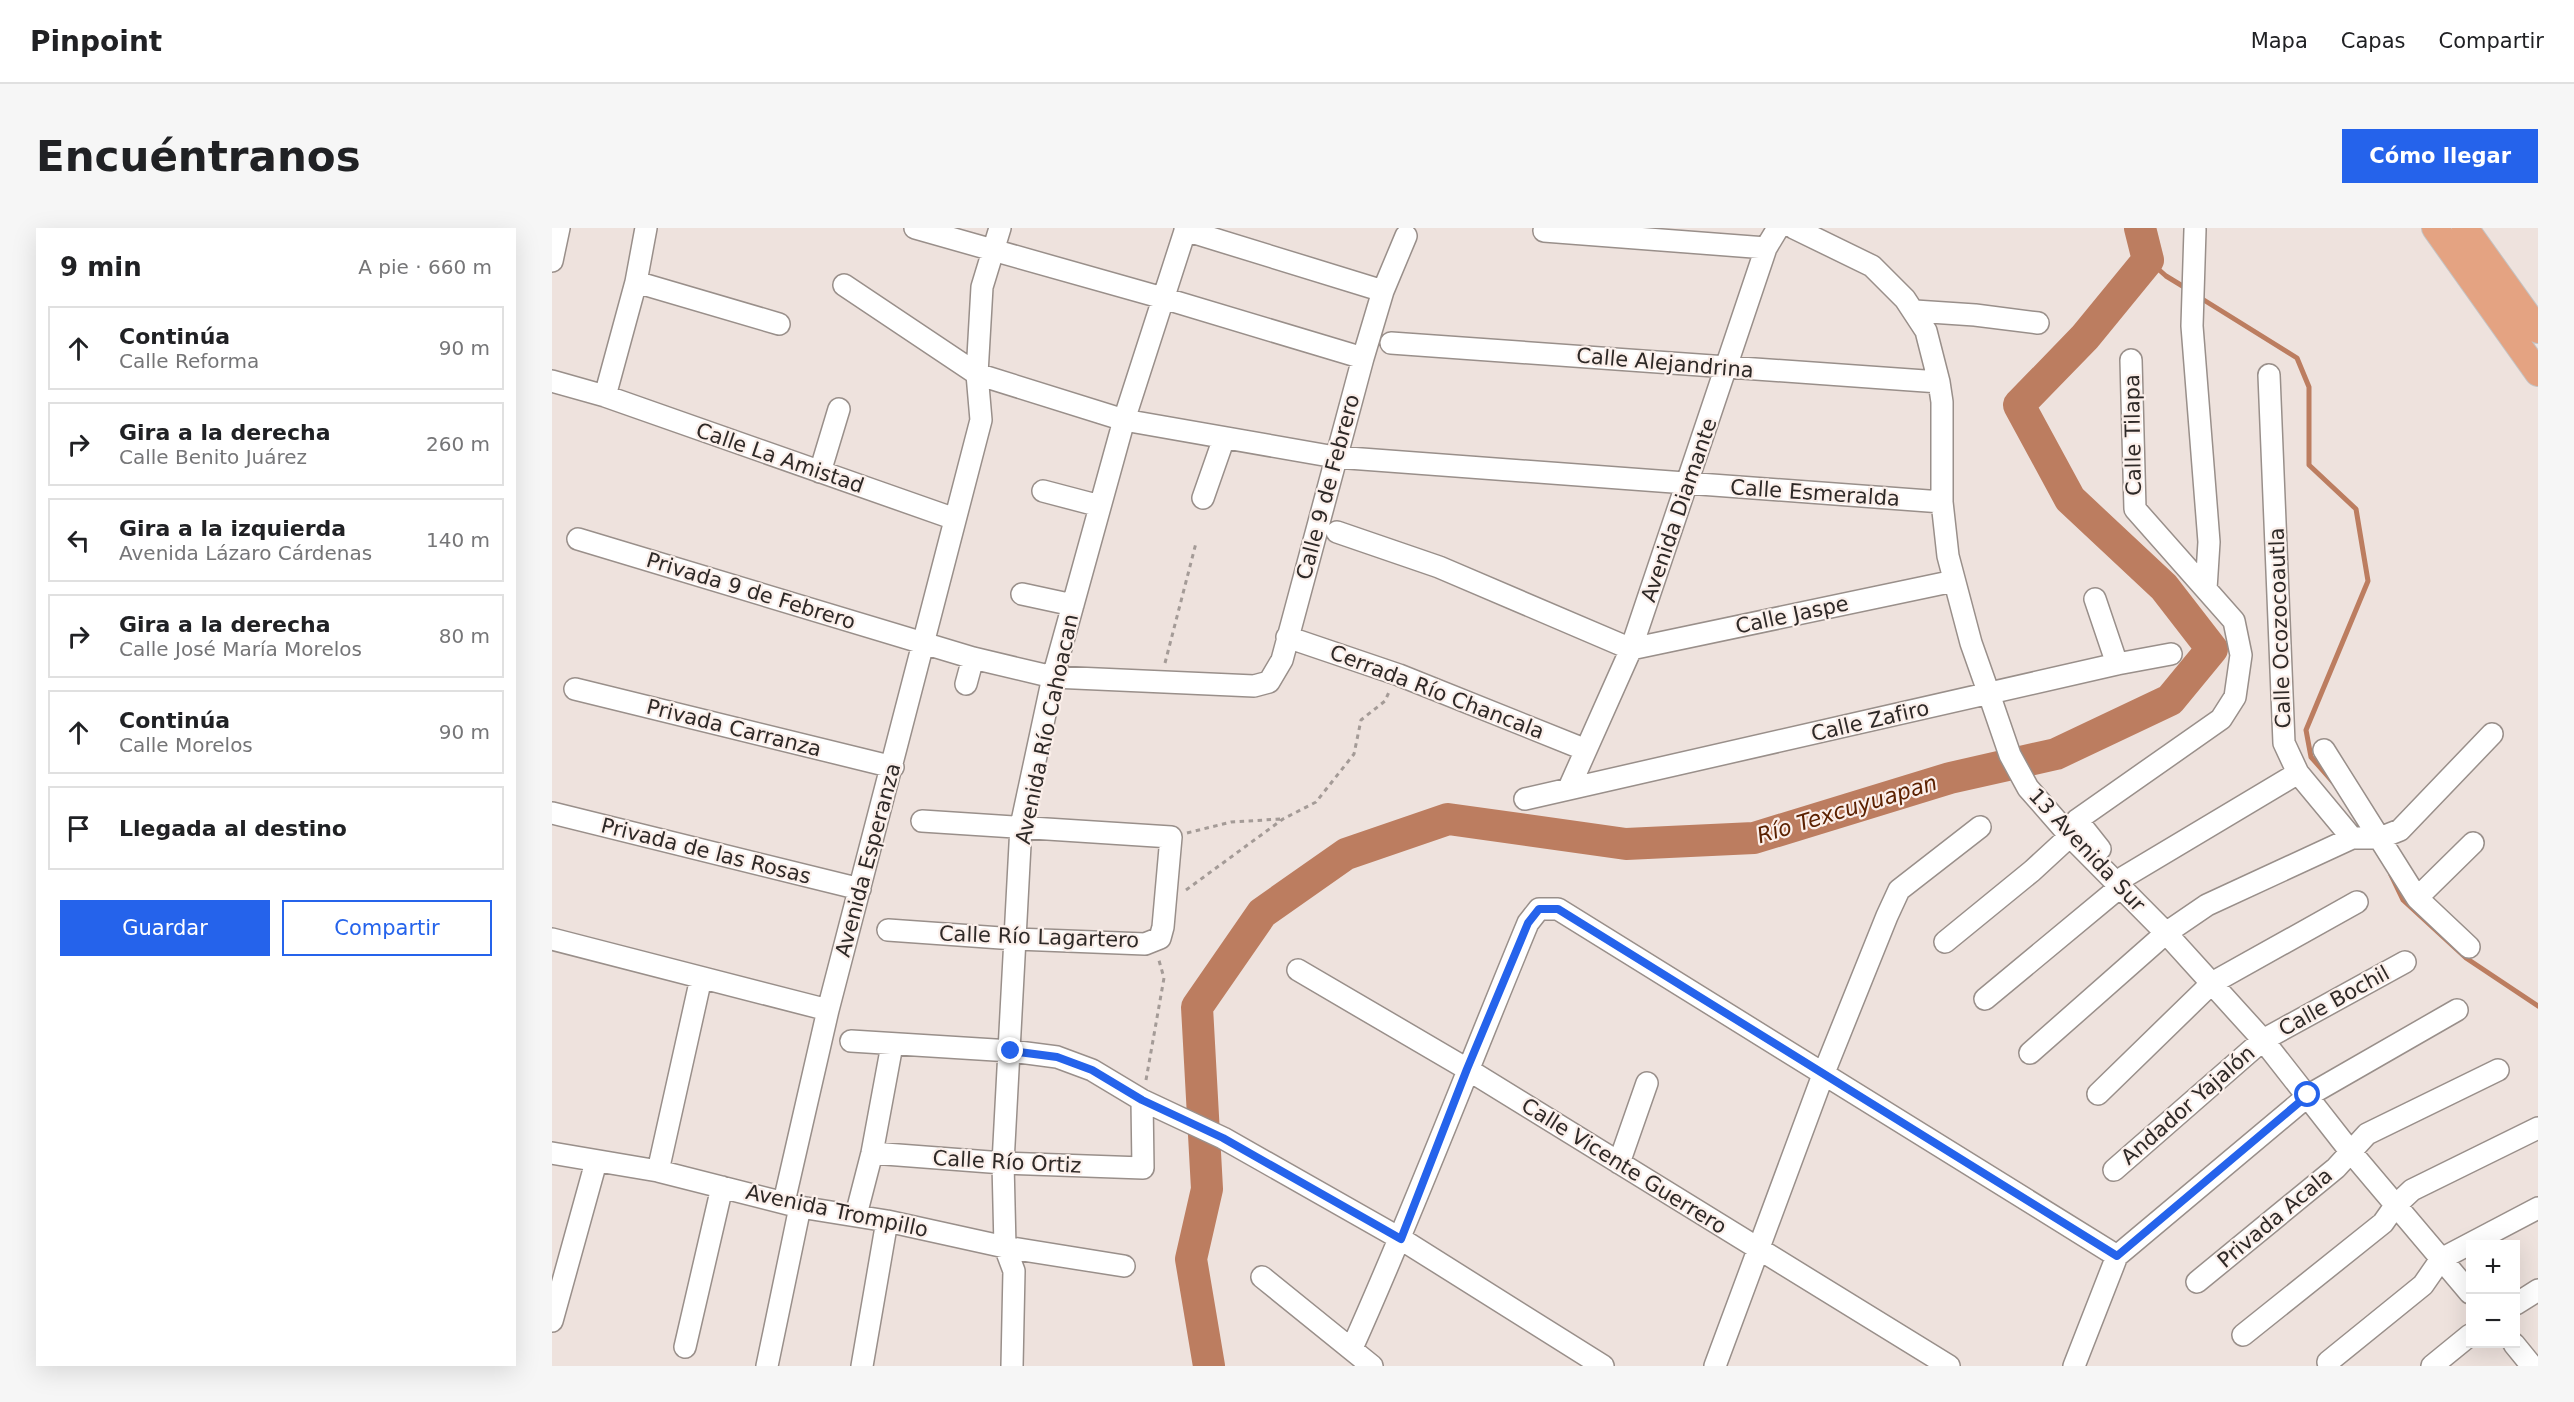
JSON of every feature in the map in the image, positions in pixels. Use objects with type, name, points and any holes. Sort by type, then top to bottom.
[{"type":"main road","points":[[2435,228],[2535,360]]},
{"type":"main road","points":[[2470,229],[2538,330]]},
{"type":"street","points":[[552,261],[559,228]]},
{"type":"street","points":[[605,396],[636,282],[646,228]]},
{"type":"street","points":[[915,228],[1163,298],[1363,358]]},
{"type":"street","name":"Avenida Esperanza","points":[[767,1366],[792,1205],[828,1010],[981,420],[977,374],[982,287],[1000,228]]},
{"type":"street","name":"Avenida Diamante","points":[[1569,788],[1631,649],[1766,248],[1778,228]]},
{"type":"street","name":"13 Avenida Sur","points":[[1794,228],[1872,266],[1915,311],[1926,331],[1940,382],[1942,402],[1942,502],[1948,556],[1989,694],[2010,755],[2028,788],[2073,828],[2263,1040],[2350,1151],[2466,1288]]},
{"type":"street","points":[[1186,229],[1383,291]]},
{"type":"street","name":"Avenida Río Cahoacan","points":[[1012,1366],[1014,1271],[1005,1247],[1004,1163],[1021,826],[1053,677],[1124,420],[1186,229]]},
{"type":"street","points":[[1945,942],[2032,871],[2073,828],[2222,719],[2235,697],[2241,656],[2234,621],[2206,589],[2209,542],[2193,326],[2194,230]]},
{"type":"street","points":[[1544,231],[1766,248]]},
{"type":"street","name":"Calle 9 de Febrero","points":[[1269,682],[1282,660],[1363,358],[1383,291],[1406,236]]},
{"type":"street","points":[[636,282],[779,324]]},
{"type":"street","name":"Calle Esmeralda","points":[[844,285],[977,374],[1124,420],[1335,457],[1687,485],[1942,502]]},
{"type":"street","points":[[1915,311],[1975,315],[2038,323]]},
{"type":"street","name":"Calle Alejandrina","points":[[1391,343],[1940,382]]},
{"type":"street","name":"Calle Tilapa","points":[[2131,360],[2135,509],[2206,589]]},
{"type":"street","name":"Calle Ocozocoautla","points":[[2269,375],[2284,742],[2298,774],[2352,838]]},
{"type":"street","name":"Calle La Amistad","points":[[552,381],[605,396],[955,519]]},
{"type":"street","points":[[820,472],[839,409]]},
{"type":"street","points":[[1203,498],[1224,438]]},
{"type":"street","points":[[1043,491],[1101,506]]},
{"type":"street","points":[[1337,532],[1439,567],[1631,649]]},
{"type":"street","name":"Privada 9 de Febrero","points":[[578,539],[972,658],[1053,677],[1254,686],[1269,682]]},
{"type":"street","name":"Calle Jaspe","points":[[1631,649],[1954,581]]},
{"type":"street","points":[[1022,594],[1073,605]]},
{"type":"street","points":[[2095,599],[2117,664]]},
{"type":"street","name":"Cerrada Río Chancala","points":[[1287,637],[1399,675],[1586,750]]},
{"type":"street","name":"Calle Zafiro","points":[[1525,799],[2117,664],[2170,654]]},
{"type":"street","points":[[966,684],[972,658]]},
{"type":"street","name":"Privada Carranza","points":[[575,689],[892,767]]},
{"type":"street","points":[[2030,1053],[2166,933],[2207,905],[2352,838],[2380,838],[2400,830],[2492,734]]},
{"type":"street","points":[[2324,750],[2416,898],[2469,947]]},
{"type":"street","points":[[1985,999],[2122,882],[2298,774]]},
{"type":"street","name":"Privada de las Rosas","points":[[552,813],[860,889]]},
{"type":"street","points":[[922,821],[1171,837]]},
{"type":"street","points":[[1715,1366],[1823,1075],[1899,890],[1980,827]]},
{"type":"street","name":"Calle Río Lagartero","points":[[888,930],[1016,939],[1145,944],[1160,938],[1166,906],[1171,837]]},
{"type":"street","points":[[2416,898],[2473,843]]},
{"type":"street","points":[[2097,1094],[2212,983],[2357,903]]},
{"type":"street","points":[[1352,1348],[1401,1239],[1467,1069],[1528,923],[1539,909],[1558,909],[2117,1256]]},
{"type":"street","points":[[552,939],[828,1010]]},
{"type":"street","name":"Calle Bochil","points":[[2263,1040],[2405,962]]},
{"type":"street","name":"Calle Vicente Guerrero","points":[[1298,970],[1467,1069],[1949,1366]]},
{"type":"street","points":[[658,1171],[701,978]]},
{"type":"street","points":[[2074,1366],[2117,1256],[2308,1095],[2457,1010]]},
{"type":"street","name":"Andador Yajalón","points":[[2114,1170],[2263,1040]]},
{"type":"street","points":[[851,1041],[1011,1051],[1057,1057],[1092,1070],[1142,1100],[1223,1138],[1401,1239],[1603,1366]]},
{"type":"street","points":[[856,1215],[872,1153],[892,1045]]},
{"type":"street","name":"Privada Acala","points":[[2197,1282],[2336,1168],[2367,1134],[2498,1070]]},
{"type":"street","points":[[1619,1163],[1647,1083]]},
{"type":"street","name":"Calle Río Ortiz","points":[[872,1153],[1004,1163],[1143,1168],[1142,1100]]},
{"type":"street","points":[[2243,1335],[2383,1223],[2395,1206],[2412,1190],[2538,1128]]},
{"type":"street","name":"Avenida Trompillo","points":[[552,1153],[658,1171],[792,1205],[887,1221],[1005,1247],[1124,1266]]},
{"type":"street","points":[[552,1321],[596,1162]]},
{"type":"street","points":[[685,1347],[722,1187]]},
{"type":"street","points":[[2328,1362],[2422,1285],[2441,1259],[2538,1208]]},
{"type":"street","points":[[862,1366],[887,1221]]},
{"type":"street","points":[[1262,1277],[1372,1366]]},
{"type":"street","points":[[2520,1301],[2538,1290]]},
{"type":"street","points":[[2432,1366],[2466,1338]]},
{"type":"street","points":[[2517,1348],[2532,1366]]},
{"type":"path","points":[[1160,682],[1196,543]]},
{"type":"path","points":[[1166,906],[1283,819],[1316,802],[1354,754],[1361,720],[1385,701],[1399,675]]},
{"type":"path","points":[[1171,837],[1231,822],[1283,819]]},
{"type":"path","points":[[1142,1100],[1164,978],[1157,952],[1160,938]]},
{"type":"waterway","name":"Río Texcuyuapan","points":[[1209,1366],[1191,1259],[1207,1189],[1197,1007],[1262,913],[1346,854],[1448,819],[1626,844],[1754,838],[1950,778],[2056,754],[2170,700],[2212,649],[2164,587],[2070,499],[2019,405],[2085,337],[2148,260],[2140,228]]},
{"type":"waterway","points":[[2148,260],[2166,276],[2189,290]]},
{"type":"waterway","points":[[2199,297],[2297,358],[2309,387],[2309,465],[2356,509],[2368,581],[2306,730],[2311,757],[2333,782]]},
{"type":"waterway","points":[[2391,875],[2403,900],[2466,958],[2538,1006]]},
{"type":"route","points":[[1011,1051],[1057,1057],[1092,1070],[1142,1100],[1223,1138],[1401,1239],[1467,1069],[1528,923],[1539,909],[1558,909],[2117,1256],[2308,1095]]}]
